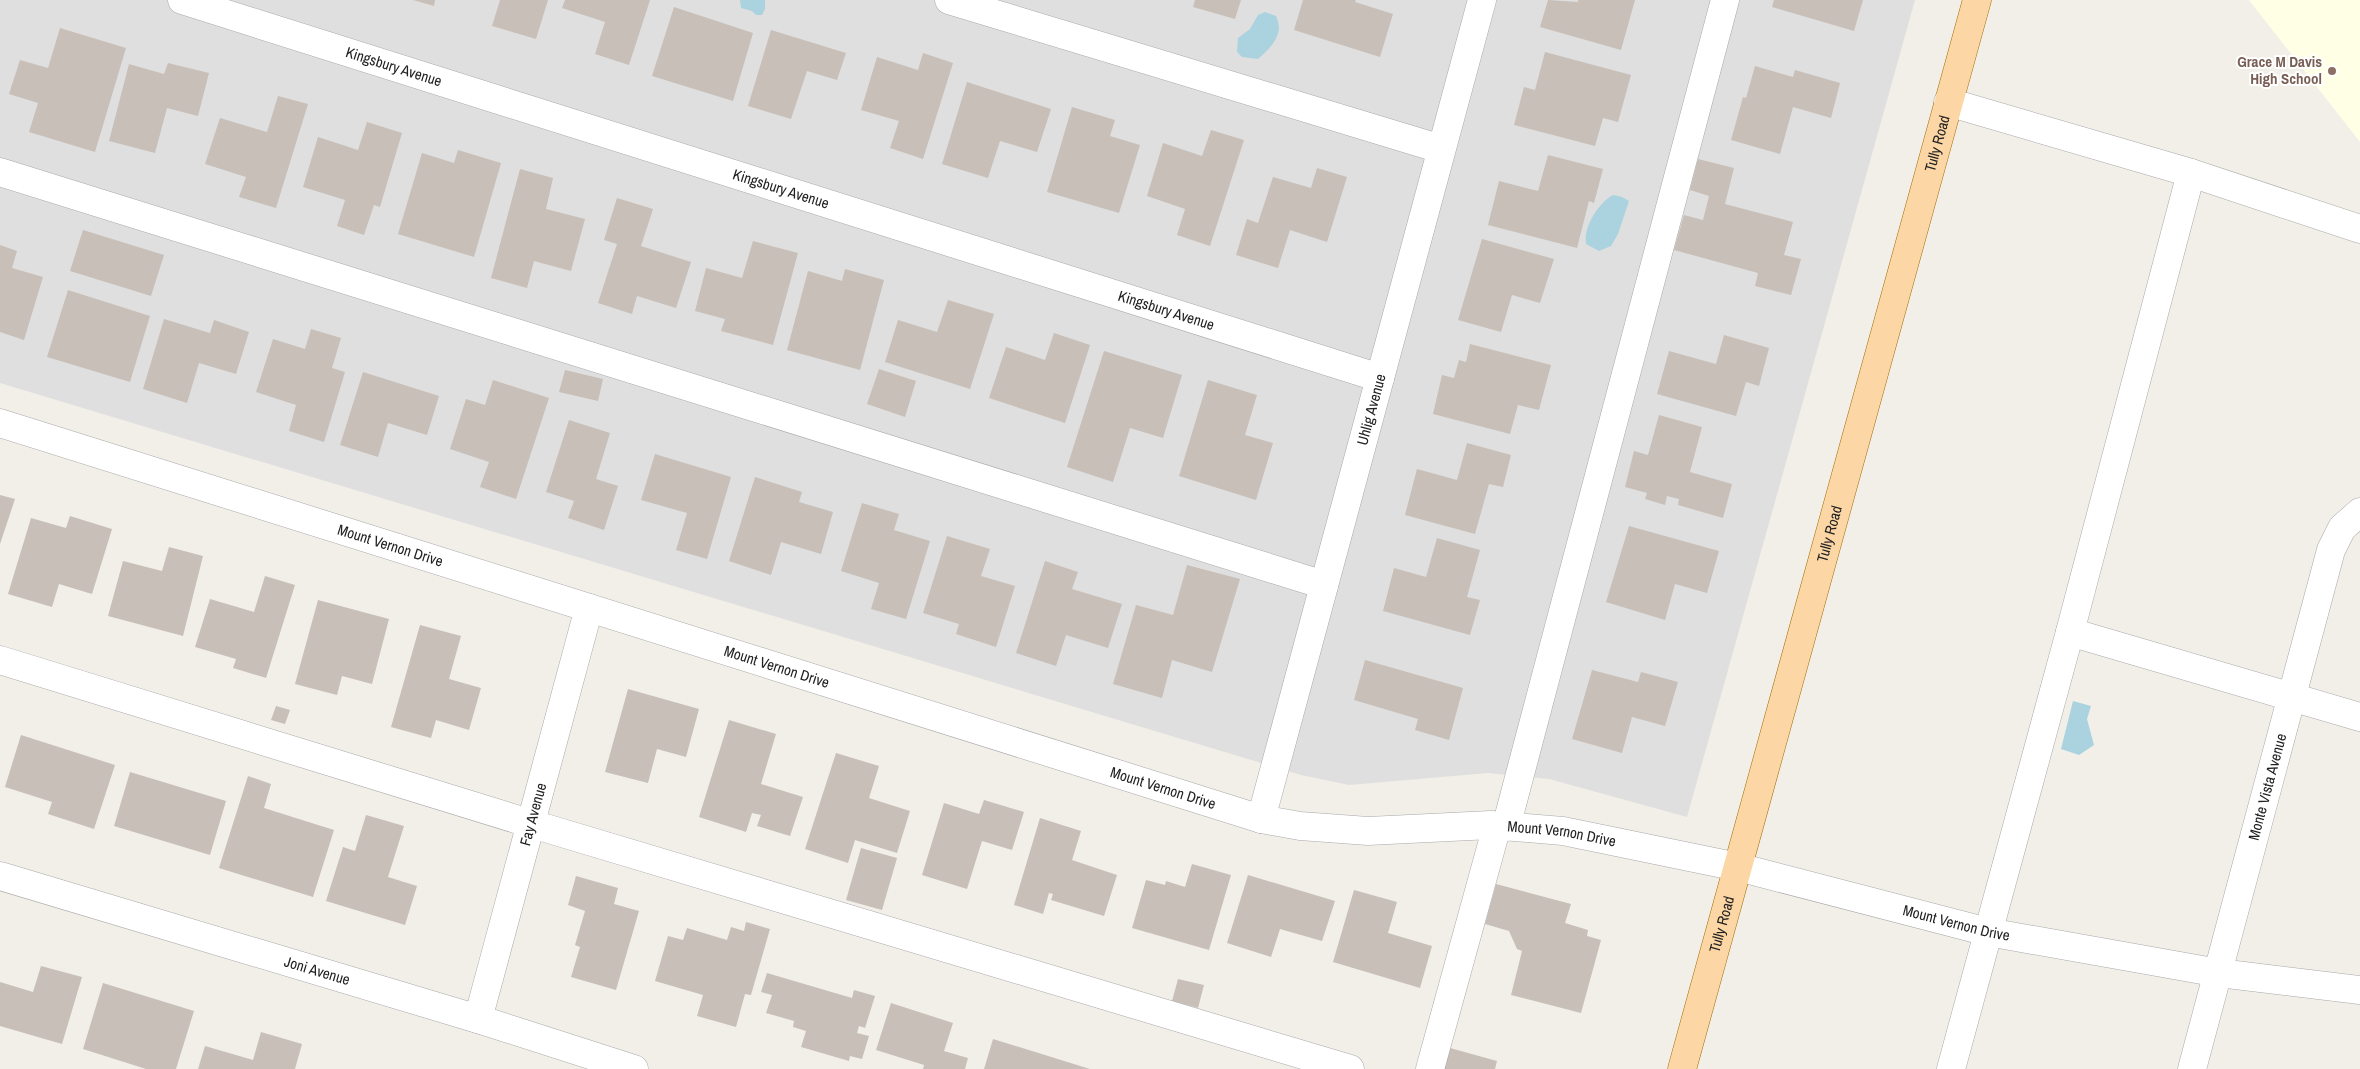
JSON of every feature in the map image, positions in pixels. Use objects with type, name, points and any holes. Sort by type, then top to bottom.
[{"type":"main road","name":"Tully Road","points":[[1682,1069],[1977,0]]},
{"type":"street","name":"Kingsbury Avenue","points":[[182,0],[1380,378]]},
{"type":"street","points":[[949,0],[1441,149]]},
{"type":"street","name":"Uhlig Avenue","points":[[1261,819],[1482,0]]},
{"type":"street","points":[[1430,1069],[1501,826],[1725,0]]},
{"type":"street","points":[[1948,102],[2190,172],[2360,229]]},
{"type":"street","points":[[0,172],[1324,585]]},
{"type":"street","points":[[1951,1069],[2070,632],[2190,172]]},
{"type":"street","name":"Mount Vernon Drive","points":[[0,423],[1261,819],[1300,826],[1368,831],[1501,826],[1563,831],[1738,867],[1988,932],[2219,973],[2360,990]]},
{"type":"street","name":"Monte Vista Avenue","points":[[2192,1069],[2331,550],[2342,528],[2360,512]]},
{"type":"street","name":"Fay Avenue","points":[[478,1020],[589,608]]},
{"type":"street","points":[[2070,632],[2360,717]]},
{"type":"street","points":[[0,660],[532,824],[1350,1069]]},
{"type":"street","name":"Joni Avenue","points":[[0,876],[634,1069]]},
{"type":"shaded area","points":[[0,0],[1915,0],[1687,817],[1549,779],[1488,773],[1349,785],[1301,775],[0,383]]},
{"type":"shaded area","name":"Grace M Davis High School","points":[[2249,0],[2360,0],[2360,142]]},
{"type":"water","points":[[740,0],[765,0],[765,9],[762,15],[756,15],[752,11],[741,8]]},
{"type":"water","points":[[1265,12],[1276,16],[1279,29],[1278,35],[1268,50],[1258,59],[1242,57],[1237,52],[1238,38],[1250,29],[1258,15]]},
{"type":"water","points":[[1613,195],[1629,201],[1618,234],[1611,246],[1599,251],[1586,244],[1587,231],[1597,210]]},
{"type":"water","points":[[2073,701],[2091,706],[2087,719],[2094,745],[2079,755],[2061,749]]},
{"type":"building","points":[[413,0],[435,0],[434,6]]},
{"type":"building","points":[[500,0],[548,0],[536,39],[492,26]]},
{"type":"building","points":[[565,0],[650,0],[629,65],[595,54],[605,22],[562,8]]},
{"type":"building","points":[[1195,0],[1241,0],[1235,19],[1193,7]]},
{"type":"building","points":[[1303,0],[1356,0],[1355,2],[1393,14],[1380,57],[1294,30]]},
{"type":"building","points":[[1548,0],[1578,2],[1578,0],[1635,0],[1621,50],[1540,27]]},
{"type":"building","points":[[1774,0],[1863,0],[1854,31],[1772,7]]},
{"type":"building","points":[[674,7],[753,33],[733,101],[652,76]]},
{"type":"building","points":[[60,28],[126,48],[95,152],[29,132],[38,103],[9,94],[20,60],[48,68]]},
{"type":"building","points":[[771,30],[846,53],[837,80],[807,71],[791,119],[748,106]]},
{"type":"building","points":[[1545,52],[1631,75],[1618,122],[1603,118],[1595,146],[1514,125],[1524,87],[1535,90]]},
{"type":"building","points":[[923,53],[953,63],[923,159],[890,148],[899,121],[861,110],[877,57],[918,70]]},
{"type":"building","points":[[168,63],[209,73],[198,116],[167,108],[155,153],[109,141],[129,64],[164,74]]},
{"type":"building","points":[[1755,66],[1793,77],[1795,70],[1840,83],[1831,118],[1793,107],[1780,154],[1731,140],[1743,97],[1746,98]]},
{"type":"building","points":[[967,82],[1051,109],[1037,152],[1000,141],[988,178],[942,164]]},
{"type":"building","points":[[278,96],[308,104],[276,208],[239,197],[246,177],[205,164],[220,118],[267,132]]},
{"type":"building","points":[[1072,107],[1115,120],[1110,136],[1140,145],[1119,213],[1047,192]]},
{"type":"building","points":[[367,122],[402,133],[380,207],[374,205],[364,235],[337,226],[345,200],[303,187],[318,137],[358,150]]},
{"type":"building","points":[[1211,130],[1244,140],[1210,246],[1177,235],[1185,209],[1147,196],[1163,143],[1202,156]]},
{"type":"building","points":[[458,150],[501,163],[474,257],[398,234],[422,153],[454,163]]},
{"type":"building","points":[[1548,155],[1603,169],[1594,203],[1589,201],[1577,248],[1488,225],[1499,181],[1538,191]]},
{"type":"building","points":[[1698,159],[1734,168],[1725,204],[1793,222],[1784,255],[1801,259],[1791,295],[1755,286],[1758,273],[1674,250],[1684,215],[1703,220],[1709,196],[1690,190]]},
{"type":"building","points":[[1317,168],[1347,177],[1327,242],[1290,230],[1278,268],[1236,255],[1247,219],[1258,223],[1273,177],[1311,188]]},
{"type":"building","points":[[520,169],[553,178],[546,209],[585,219],[571,271],[534,261],[527,288],[491,278]]},
{"type":"building","points":[[617,198],[653,209],[641,246],[691,262],[676,308],[637,296],[632,314],[598,303],[617,244],[604,240]]},
{"type":"building","points":[[83,230],[164,255],[151,296],[70,271]]},
{"type":"building","points":[[1482,239],[1554,259],[1540,303],[1512,295],[1501,332],[1458,320]]},
{"type":"building","points":[[753,241],[798,253],[773,345],[721,331],[725,319],[695,311],[706,268],[742,278]]},
{"type":"building","points":[[0,245],[17,251],[12,268],[43,277],[24,340],[0,332]]},
{"type":"building","points":[[845,269],[884,280],[860,370],[787,350],[808,271],[842,281]]},
{"type":"building","points":[[68,290],[150,316],[130,382],[47,357]]},
{"type":"building","points":[[948,300],[994,314],[970,389],[885,362],[898,320],[937,332]]},
{"type":"building","points":[[164,319],[210,333],[214,320],[249,332],[236,374],[199,363],[187,403],[143,389]]},
{"type":"building","points":[[311,329],[341,338],[332,368],[345,372],[324,442],[289,431],[296,405],[256,392],[273,339],[305,349]]},
{"type":"building","points":[[1054,333],[1090,345],[1065,423],[989,398],[1006,347],[1045,360]]},
{"type":"building","points":[[1724,335],[1769,348],[1759,386],[1746,382],[1736,416],[1657,394],[1669,351],[1716,364]]},
{"type":"building","points":[[1470,344],[1551,365],[1539,410],[1518,405],[1510,434],[1433,414],[1442,375],[1454,378],[1459,360],[1466,362]]},
{"type":"building","points":[[1104,351],[1182,375],[1163,438],[1130,428],[1113,482],[1067,467]]},
{"type":"building","points":[[879,369],[916,381],[905,417],[867,404]]},
{"type":"building","points":[[565,370],[603,379],[598,401],[559,392]]},
{"type":"building","points":[[363,372],[439,396],[427,435],[388,423],[378,457],[340,445]]},
{"type":"building","points":[[493,380],[549,398],[516,499],[480,487],[489,462],[450,449],[466,399],[485,405]]},
{"type":"building","points":[[1208,380],[1257,395],[1245,435],[1273,443],[1256,500],[1179,476]]},
{"type":"building","points":[[1659,415],[1702,427],[1690,472],[1732,484],[1723,518],[1678,505],[1679,499],[1667,496],[1665,505],[1645,499],[1647,493],[1625,487],[1634,451],[1648,455]]},
{"type":"building","points":[[569,420],[610,433],[596,479],[618,486],[604,530],[568,518],[574,501],[546,492]]},
{"type":"building","points":[[1467,443],[1511,455],[1503,487],[1489,484],[1475,534],[1405,515],[1417,469],[1457,480]]},
{"type":"building","points":[[655,454],[731,477],[707,559],[676,550],[687,513],[641,500]]},
{"type":"building","points":[[755,477],[802,492],[799,502],[833,512],[821,554],[781,542],[771,575],[729,561]]},
{"type":"building","points":[[0,495],[15,499],[0,544]]},
{"type":"building","points":[[862,503],[899,514],[894,530],[930,541],[906,619],[871,609],[879,583],[841,571]]},
{"type":"building","points":[[70,516],[112,529],[92,594],[59,584],[52,607],[8,594],[31,518],[66,528]]},
{"type":"building","points":[[1629,526],[1719,551],[1707,593],[1675,584],[1665,620],[1606,602]]},
{"type":"building","points":[[947,536],[990,549],[981,576],[1015,586],[996,647],[956,634],[959,624],[923,613]]},
{"type":"building","points":[[1437,538],[1480,550],[1467,597],[1480,600],[1470,635],[1383,611],[1394,568],[1426,577]]},
{"type":"building","points":[[169,547],[203,556],[183,636],[108,616],[123,561],[162,571]]},
{"type":"building","points":[[1045,561],[1078,572],[1072,589],[1122,604],[1108,648],[1066,635],[1056,666],[1016,653]]},
{"type":"building","points":[[1187,565],[1240,579],[1212,672],[1172,660],[1162,698],[1113,684],[1136,605],[1173,615]]},
{"type":"building","points":[[265,576],[295,585],[266,678],[233,668],[236,659],[195,647],[210,599],[254,612]]},
{"type":"building","points":[[318,600],[389,619],[372,684],[342,676],[337,695],[295,684]]},
{"type":"building","points":[[420,625],[461,636],[449,679],[481,688],[469,730],[436,720],[431,738],[391,727]]},
{"type":"building","points":[[1365,660],[1463,688],[1449,740],[1415,730],[1418,719],[1354,700]]},
{"type":"building","points":[[1592,670],[1638,682],[1641,672],[1678,682],[1665,726],[1632,717],[1622,753],[1572,739]]},
{"type":"building","points":[[628,689],[699,709],[686,757],[657,749],[648,783],[605,772]]},
{"type":"building","points":[[276,706],[290,710],[285,724],[271,720]]},
{"type":"building","points":[[729,720],[776,734],[761,784],[803,797],[790,836],[757,826],[761,815],[752,813],[746,832],[699,817]]},
{"type":"building","points":[[21,735],[115,765],[94,829],[48,814],[52,802],[5,787]]},
{"type":"building","points":[[836,753],[879,766],[869,798],[910,811],[897,853],[855,840],[848,863],[805,849]]},
{"type":"building","points":[[130,772],[226,801],[210,855],[114,826]]},
{"type":"building","points":[[248,776],[271,784],[264,808],[334,830],[313,897],[219,868]]},
{"type":"building","points":[[984,800],[1024,812],[1012,850],[982,841],[967,889],[922,875],[944,803],[979,814]]},
{"type":"building","points":[[366,815],[404,826],[388,877],[417,886],[405,925],[326,901],[343,847],[355,851]]},
{"type":"building","points":[[1040,818],[1081,831],[1072,860],[1117,875],[1104,916],[1051,900],[1053,894],[1049,893],[1043,914],[1014,905]]},
{"type":"building","points":[[861,848],[897,858],[882,910],[846,900]]},
{"type":"building","points":[[1192,864],[1231,875],[1209,950],[1132,928],[1146,880],[1165,885],[1166,881],[1185,887]]},
{"type":"building","points":[[1248,875],[1335,901],[1322,941],[1280,929],[1271,957],[1227,943]]},
{"type":"building","points":[[576,876],[618,888],[614,904],[639,911],[616,990],[571,977],[580,947],[575,945],[585,911],[568,905]]},
{"type":"building","points":[[1496,884],[1571,904],[1565,923],[1588,930],[1587,936],[1601,940],[1581,1013],[1511,995],[1522,951],[1517,949],[1509,931],[1485,924]]},
{"type":"building","points":[[1354,890],[1397,902],[1388,933],[1432,946],[1420,988],[1333,962]]},
{"type":"building","points":[[746,922],[770,929],[751,995],[745,994],[736,1027],[697,1016],[703,995],[655,981],[668,936],[683,940],[687,928],[727,940],[731,927],[744,931]]},
{"type":"building","points":[[41,966],[82,977],[62,1044],[0,1026],[0,982],[33,992]]},
{"type":"building","points":[[767,973],[852,998],[854,990],[875,996],[865,1028],[859,1026],[857,1033],[869,1036],[862,1059],[850,1056],[849,1061],[801,1047],[806,1031],[793,1027],[794,1021],[766,1013],[772,995],[761,992]]},
{"type":"building","points":[[1178,979],[1204,985],[1198,1008],[1172,1001]]},
{"type":"building","points":[[103,983],[194,1011],[176,1069],[146,1069],[83,1049]]},
{"type":"building","points":[[891,1003],[953,1023],[944,1051],[968,1058],[965,1069],[923,1069],[924,1065],[876,1050]]},
{"type":"building","points":[[261,1032],[302,1044],[295,1069],[198,1069],[205,1046],[253,1060]]},
{"type":"building","points":[[993,1039],[1090,1069],[984,1069]]},
{"type":"building","points":[[1450,1048],[1497,1061],[1495,1069],[1444,1069]]},
{"type":"place","name":"Grace M Davis High School","points":[[2332,71]]}]
